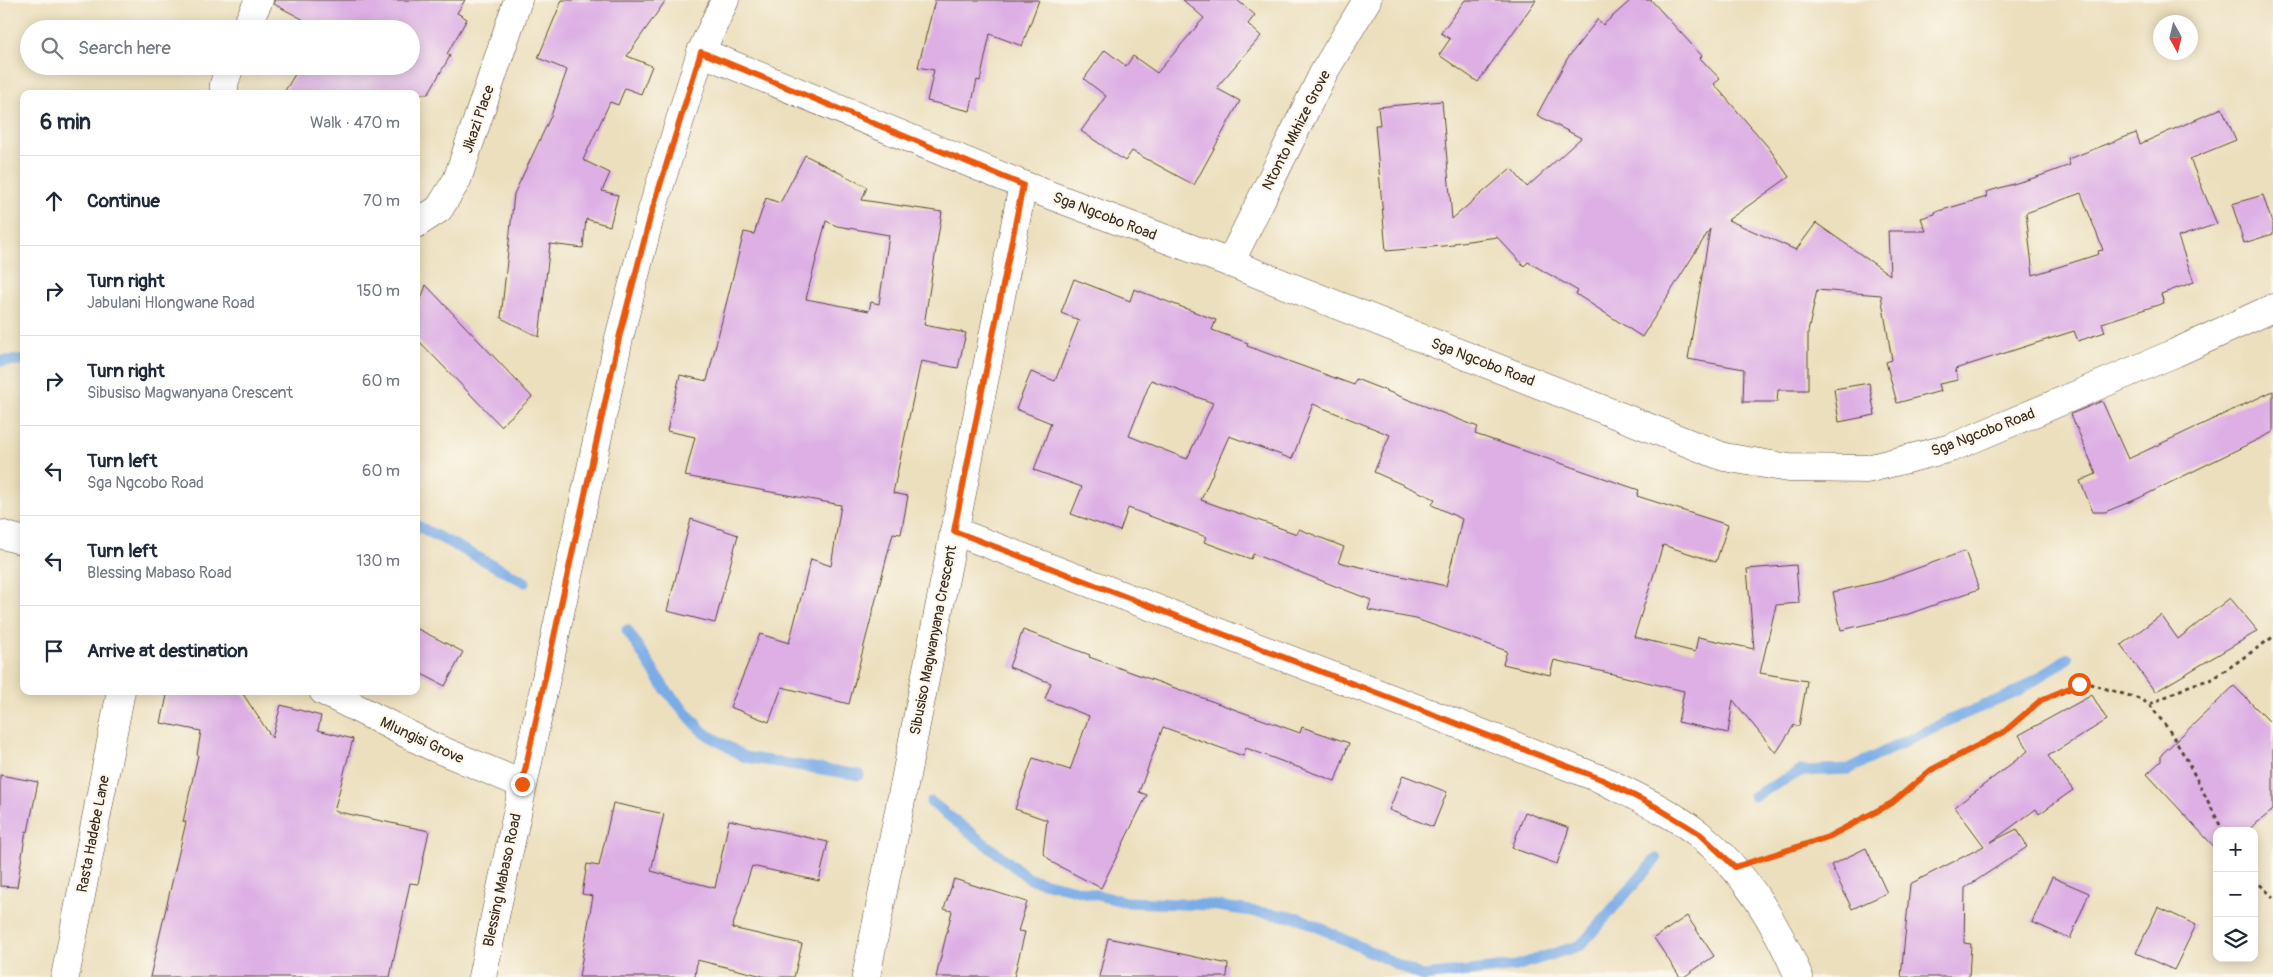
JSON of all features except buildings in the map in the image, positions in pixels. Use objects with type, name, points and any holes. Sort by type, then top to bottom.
[{"type":"street","points":[[249,20],[259,0]]},
{"type":"street","name":"Jikazi Place","points":[[420,222],[440,209],[457,180],[518,0]]},
{"type":"street","name":"Blessing Mabaso Road","points":[[482,977],[619,338],[650,218],[701,52],[725,0]]},
{"type":"street","name":"Ntonto Mkhize Grove","points":[[1230,263],[1324,72],[1367,0]]},
{"type":"street","name":"Sga Ngcobo Road","points":[[701,52],[1023,185],[1230,263],[1724,457],[1789,468],[1867,470],[1951,448],[2175,353],[2273,308]]},
{"type":"street","points":[[224,90],[227,75]]},
{"type":"street","name":"Sibusiso Magwanyana Crescent","points":[[866,977],[1023,185]]},
{"type":"street","points":[[954,531],[1601,779],[1656,807],[1700,834],[1735,867],[1779,933],[1799,977]]},
{"type":"street","points":[[0,534],[20,540]]},
{"type":"street","name":"Rasta Hadebe Lane","points":[[64,977],[120,695]]},
{"type":"street","name":"Mlungisi Grove","points":[[331,695],[431,746],[522,784]]},
{"type":"path","points":[[2149,704],[2191,685],[2214,679],[2273,637]]},
{"type":"path","points":[[1735,867],[1836,833],[1892,803],[1931,770],[2004,732],[2041,700],[2079,684],[2087,683],[2140,699],[2149,704],[2170,730],[2221,827]]},
{"type":"path","points":[[2258,883],[2273,897]]},
{"type":"waterway","points":[[0,361],[20,360]]},
{"type":"waterway","points":[[420,527],[525,582]]},
{"type":"waterway","points":[[627,630],[665,689],[703,732],[745,757],[859,775]]},
{"type":"waterway","points":[[1754,796],[1801,771],[1849,769],[1952,719],[2017,692],[2068,658]]},
{"type":"waterway","points":[[931,802],[1030,879],[1126,902],[1210,905],[1299,918],[1424,977]]},
{"type":"waterway","points":[[1423,976],[1516,966],[1581,945],[1656,859]]},
{"type":"route","points":[[522,784],[619,338],[650,218],[701,52],[1023,185],[954,531],[1601,779],[1656,807],[1700,834],[1735,867],[1828,837],[1892,803],[1931,770],[2004,732],[2041,700],[2079,684]]}]
